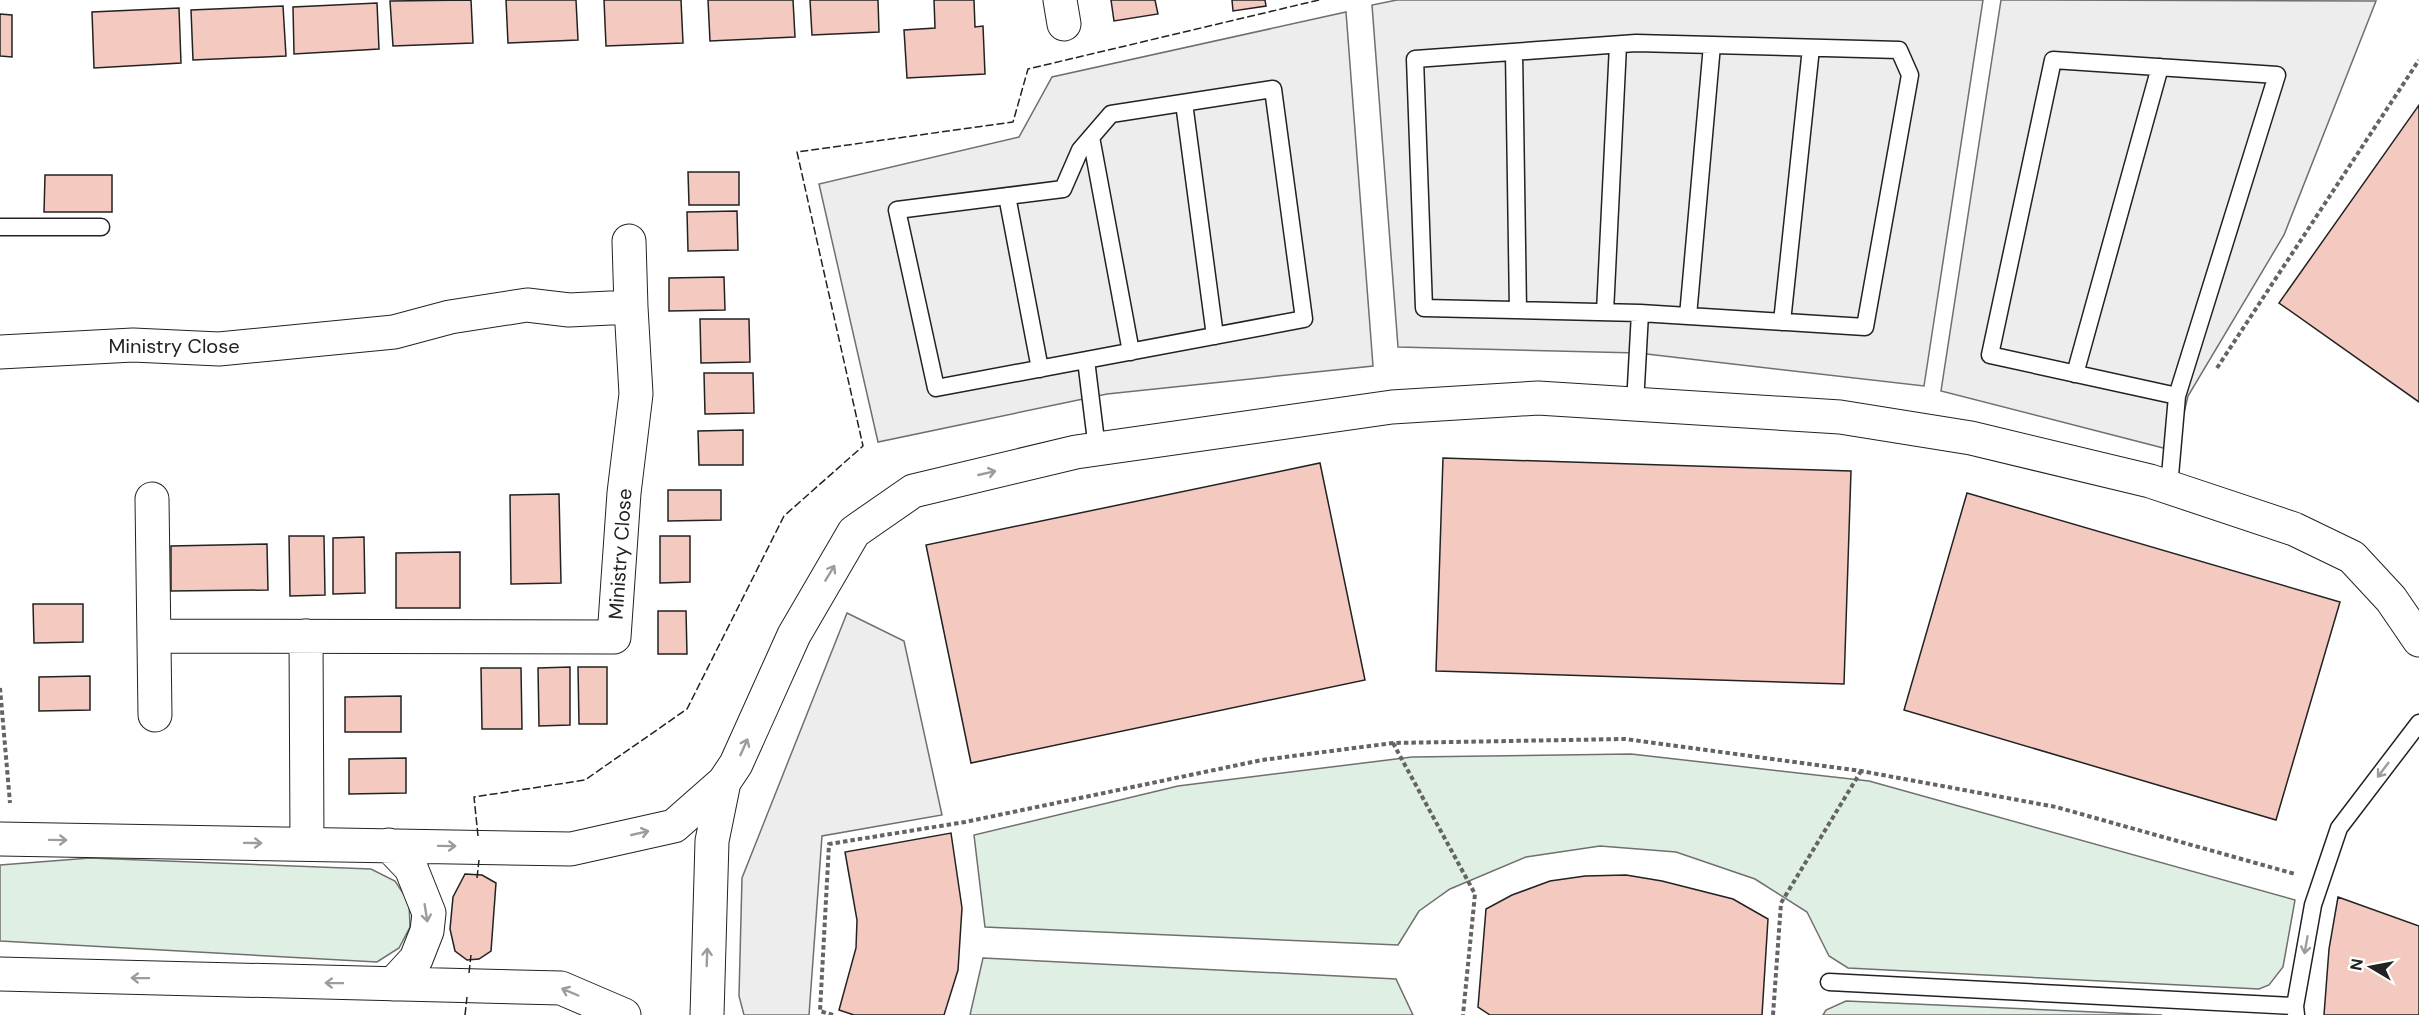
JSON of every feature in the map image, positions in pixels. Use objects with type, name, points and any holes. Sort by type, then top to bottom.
[{"type":"street","name":"Ministry Close","points":[[154,636],[614,637],[624,493],[636,394],[628,241]]},
{"type":"street","name":"Ministry Close","points":[[0,351],[133,345],[219,349],[394,332],[450,317],[526,305],[569,310],[631,307]]},
{"type":"street","points":[[4,838],[571,849],[674,826],[724,782],[736,764],[794,635],[854,532],[914,490],[1076,452],[1392,407],[1538,398],[1840,417],[1971,438],[2169,487],[2294,529],[2352,557],[2416,625]]},
{"type":"street","points":[[152,499],[155,714]]},
{"type":"street","points":[[306,636],[307,844]]},
{"type":"street","points":[[707,1015],[712,842],[724,782]]},
{"type":"street","points":[[389,845],[411,868],[429,913],[427,931],[416,959],[393,984]]},
{"type":"street","points":[[3,975],[561,988],[624,1015]]},
{"type":"lane","points":[[1605,312],[1618,45]]},
{"type":"lane","points":[[1618,45],[1899,50],[1910,75],[1865,327],[1640,313],[1424,308],[1415,59],[1618,45]]},
{"type":"lane","points":[[1688,316],[1712,45]]},
{"type":"lane","points":[[1782,322],[1811,48]]},
{"type":"lane","points":[[1514,52],[1518,310]]},
{"type":"lane","points":[[2169,487],[2177,396],[2277,75],[2053,60],[1990,355],[2177,396]]},
{"type":"lane","points":[[2075,374],[2160,67]]},
{"type":"lane","points":[[1273,89],[1304,319],[936,388],[897,210],[1063,189],[1080,150],[1091,137],[1111,114],[1273,89]]},
{"type":"lane","points":[[1184,103],[1215,336]]},
{"type":"lane","points":[[1091,137],[1131,352]]},
{"type":"lane","points":[[1007,196],[1040,369]]},
{"type":"lane","points":[[0,227],[101,227]]},
{"type":"lane","points":[[1635,404],[1640,313]]},
{"type":"lane","points":[[1086,360],[1096,449]]},
{"type":"lane","points":[[1829,982],[2296,1010],[2313,905],[2338,828],[2419,723]]},
{"type":"path","points":[[2213,374],[2419,60]]},
{"type":"path","points":[[0,688],[9,785],[4,838]]},
{"type":"path","points":[[833,1015],[820,1011],[829,844],[965,822],[1262,760],[1393,743],[1624,739],[1861,771],[2056,807],[2321,881]]},
{"type":"path","points":[[1393,743],[1474,894],[1463,1015]]},
{"type":"path","points":[[1773,1015],[1781,903],[1861,771]]},
{"type":"green space","points":[[1631,754],[1869,781],[2295,900],[2283,967],[2269,985],[2259,989],[1848,968],[1829,956],[1807,912],[1755,879],[1676,852],[1600,846],[1526,857],[1450,889],[1419,911],[1398,945],[985,927],[974,835],[1178,786],[1412,757]]},
{"type":"green space","points":[[90,858],[371,869],[395,881],[409,902],[410,927],[399,948],[377,962],[0,941],[0,865]]},
{"type":"green space","points":[[983,958],[1396,979],[1413,1015],[970,1015]]},
{"type":"green space","points":[[1846,1001],[2162,1015],[1823,1015],[1826,1010]]},
{"type":"shaded area","points":[[1397,0],[1983,0],[1924,386],[1638,353],[1398,347],[1372,5]]},
{"type":"shaded area","points":[[2001,0],[2376,1],[2284,235],[2188,396],[2175,451],[1941,391]]},
{"type":"shaded area","points":[[1346,12],[1373,366],[1107,394],[878,442],[819,184],[1019,137],[1052,77]]},
{"type":"shaded area","points":[[847,613],[904,641],[942,815],[822,836],[809,1015],[744,1015],[739,996],[742,878]]},
{"type":"building","points":[[471,0],[473,43],[393,46],[390,1]]},
{"type":"building","points":[[506,0],[576,0],[578,40],[508,43]]},
{"type":"building","points":[[604,0],[681,0],[683,43],[606,46]]},
{"type":"building","points":[[708,0],[793,0],[795,37],[710,41]]},
{"type":"building","points":[[810,0],[878,0],[879,32],[812,35]]},
{"type":"building","points":[[934,0],[974,0],[975,27],[983,26],[985,74],[907,78],[904,30],[935,28]]},
{"type":"building","points":[[1111,0],[1155,0],[1158,14],[1114,21]]},
{"type":"building","points":[[1232,0],[1265,0],[1266,6],[1233,11]]},
{"type":"building","points":[[377,3],[379,49],[294,54],[293,7]]},
{"type":"building","points":[[283,6],[286,56],[193,60],[191,10]]},
{"type":"building","points":[[179,8],[181,63],[94,68],[92,12]]},
{"type":"building","points":[[0,14],[12,15],[12,57],[0,56]]},
{"type":"building","points":[[2419,105],[2419,402],[2279,303]]},
{"type":"building","points":[[688,172],[739,172],[739,205],[689,205]]},
{"type":"building","points":[[45,175],[112,175],[112,212],[44,212]]},
{"type":"building","points":[[737,211],[738,250],[688,251],[687,212]]},
{"type":"building","points":[[724,277],[725,310],[669,311],[669,278]]},
{"type":"building","points":[[700,319],[749,319],[750,362],[701,363]]},
{"type":"building","points":[[704,373],[753,373],[754,413],[705,414]]},
{"type":"building","points":[[743,430],[743,465],[699,465],[698,431]]},
{"type":"building","points":[[1443,458],[1851,471],[1844,684],[1436,671]]},
{"type":"building","points":[[1320,463],[1365,680],[971,763],[926,545]]},
{"type":"building","points":[[668,490],[721,490],[721,520],[668,521]]},
{"type":"building","points":[[1967,493],[2340,602],[2276,820],[1904,710]]},
{"type":"building","points":[[559,494],[561,583],[511,584],[510,495]]},
{"type":"building","points":[[289,536],[324,536],[325,595],[290,596]]},
{"type":"building","points":[[660,536],[690,536],[690,582],[660,583]]},
{"type":"building","points":[[364,537],[365,593],[333,594],[333,538]]},
{"type":"building","points":[[267,544],[268,590],[171,591],[171,546]]},
{"type":"building","points":[[460,552],[460,608],[396,608],[396,553]]},
{"type":"building","points":[[33,604],[83,604],[83,642],[34,643]]},
{"type":"building","points":[[658,611],[686,611],[687,654],[658,654]]},
{"type":"building","points":[[570,667],[570,725],[539,726],[538,668]]},
{"type":"building","points":[[578,667],[607,667],[607,724],[579,724]]},
{"type":"building","points":[[481,668],[521,668],[522,729],[482,729]]},
{"type":"building","points":[[90,676],[90,710],[39,711],[39,677]]},
{"type":"building","points":[[401,696],[401,732],[345,732],[345,697]]},
{"type":"building","points":[[406,758],[406,793],[349,794],[349,759]]},
{"type":"building","points":[[951,833],[962,908],[958,970],[944,1015],[854,1015],[839,1010],[856,948],[857,920],[845,852]]},
{"type":"building","points":[[465,874],[482,875],[496,883],[491,951],[479,959],[467,960],[455,951],[450,929],[453,897]]},
{"type":"building","points":[[1626,875],[1662,881],[1733,899],[1768,919],[1762,1015],[1490,1015],[1478,1007],[1486,909],[1512,895],[1550,881],[1585,876]]},
{"type":"building","points":[[2338,897],[2419,926],[2419,1015],[2324,1015],[2329,949]]},
{"type":"fence","points":[[478,836],[474,797],[585,780],[687,709],[784,516],[863,446],[797,152],[1013,122],[1028,69],[1319,0]]},
{"type":"fence","points":[[477,878],[479,860]]},
{"type":"fence","points":[[469,973],[471,955]]},
{"type":"fence","points":[[465,1015],[467,997]]}]
